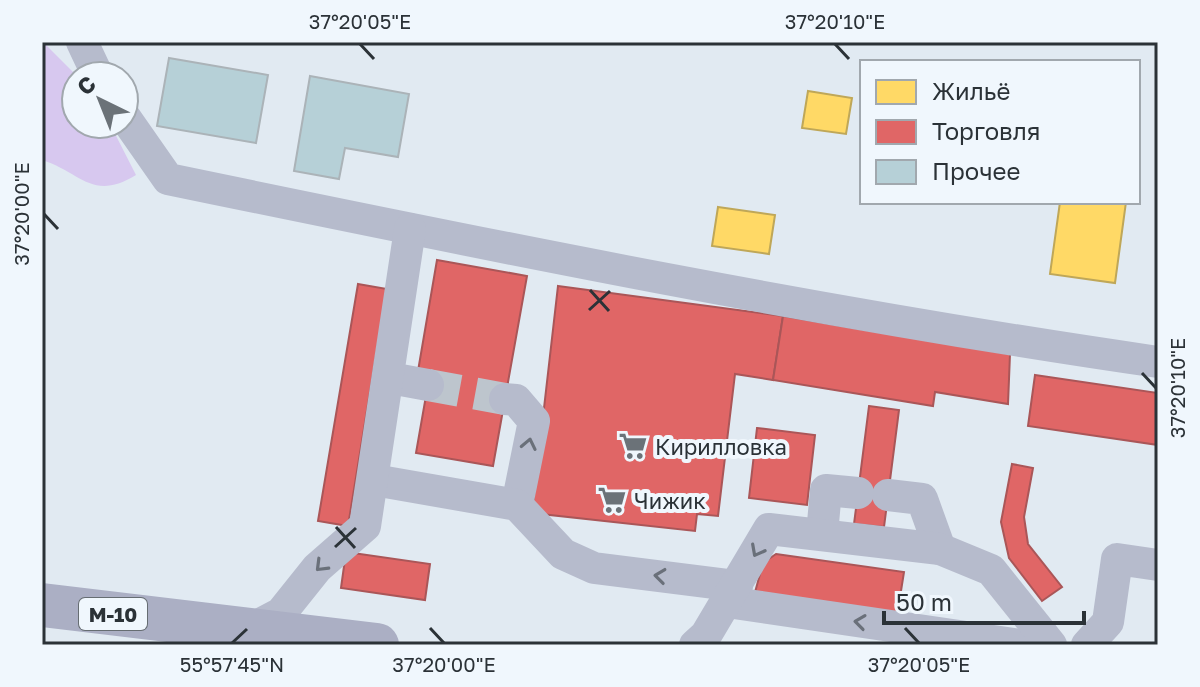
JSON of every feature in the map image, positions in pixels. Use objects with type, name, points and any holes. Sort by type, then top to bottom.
[{"type":"highway","name":"М-10","points":[[45,604],[377,645]]},
{"type":"street","points":[[140,139],[168,179],[410,229],[995,338],[1158,362]]},
{"type":"street","points":[[251,629],[281,613],[317,568],[365,526],[390,378],[410,229]]},
{"type":"street","points":[[390,378],[428,385]]},
{"type":"street","points":[[505,399],[516,400],[534,421],[517,505]]},
{"type":"street","points":[[374,480],[517,505],[563,554],[594,568],[1020,645]]},
{"type":"street","points":[[822,534],[826,490],[922,499],[940,549]]},
{"type":"street","points":[[695,645],[706,635],[769,529],[940,549],[991,570],[1051,645]]},
{"type":"street","points":[[1087,645],[1108,622],[1117,559],[1158,565]]},
{"type":"shaded area","points":[[43,42],[61,60],[60,140],[118,140],[136,175],[121,183],[97,185],[42,160]]},
{"type":"building: Жильё","points":[[808,91],[852,98],[846,134],[802,128]]},
{"type":"building: Жильё","points":[[1060,204],[1126,204],[1115,283],[1050,274]]},
{"type":"building: Жильё","points":[[718,207],[775,215],[769,254],[712,246]]},
{"type":"building: Торговля","points":[[437,260],[527,276],[493,466],[416,453],[430,373],[418,371]]},
{"type":"building: Торговля","points":[[358,284],[387,289],[348,526],[318,521]]},
{"type":"building: Торговля","name":"Кирилловка","points":[[558,286],[783,316],[773,380],[735,374],[718,516],[697,514],[695,531],[532,513]]},
{"type":"building: Торговля","points":[[783,316],[1010,354],[1008,404],[935,392],[933,406],[773,380]]},
{"type":"building: Торговля","points":[[1035,375],[1158,393],[1158,445],[1028,426]]},
{"type":"building: Торговля","points":[[869,406],[899,410],[884,527],[854,524]]},
{"type":"building: Торговля","points":[[757,428],[815,435],[807,505],[749,498]]},
{"type":"building: Торговля","points":[[1012,464],[1033,468],[1024,517],[1028,544],[1062,587],[1042,601],[1009,558],[1001,522]]},
{"type":"building: Торговля","points":[[346,552],[430,564],[425,600],[341,588]]},
{"type":"building: Торговля","points":[[776,554],[904,572],[897,616],[754,596],[763,563]]},
{"type":"building: Прочее","points":[[169,58],[268,75],[256,143],[157,126]]},
{"type":"building: Прочее","points":[[310,76],[409,94],[398,157],[345,148],[339,179],[294,171]]},
{"type":"tunnel","points":[[428,385],[505,399]]},
{"type":"place","name":"Кирилловка","points":[[633,446]]},
{"type":"place","name":"Чижик","points":[[612,500]]}]
